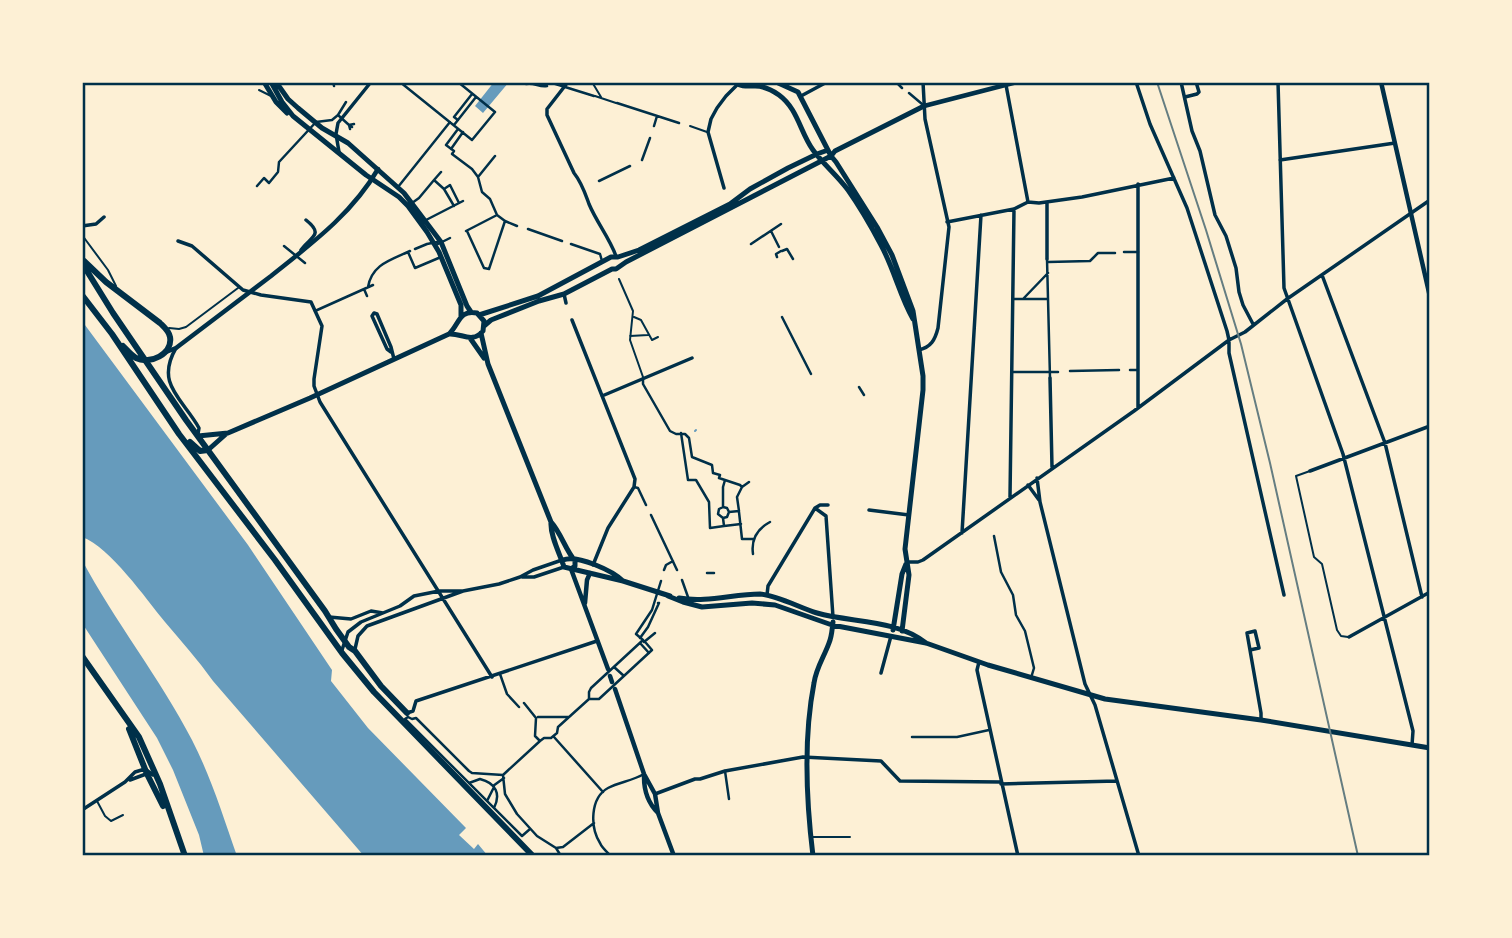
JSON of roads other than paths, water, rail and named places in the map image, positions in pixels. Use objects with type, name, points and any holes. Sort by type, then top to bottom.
[{"type":"main road","points":[[198,436],[228,433],[318,395],[449,334],[461,316],[461,305],[441,257],[421,223],[399,197],[372,180],[284,110],[264,82]]},
{"type":"main road","points":[[274,82],[287,109],[301,123]]},
{"type":"main road","points":[[274,82],[298,108],[348,143],[398,187],[441,242],[467,306],[471,312],[480,315],[538,296],[611,257],[639,250],[730,204],[750,189],[817,154],[831,153]]},
{"type":"main road","points":[[776,82],[793,88],[802,96],[836,162],[892,255],[913,311],[923,376],[905,549],[909,579],[900,638]]},
{"type":"main road","points":[[736,84],[747,87],[757,84],[769,89],[792,108],[811,148],[848,190],[867,219],[890,262],[915,322]]},
{"type":"main road","points":[[471,338],[478,336],[491,320],[564,294],[616,269],[924,106]]},
{"type":"main road","points":[[617,257],[621,265]]},
{"type":"main road","points":[[82,261],[165,328],[170,339],[169,346],[164,353],[151,360],[140,359],[132,355],[112,334]]},
{"type":"main road","points":[[82,261],[113,313],[186,420],[332,624],[381,686],[407,713]]},
{"type":"main road","points":[[605,261],[612,269]]},
{"type":"main road","points":[[82,295],[112,334],[174,426],[342,653],[374,692],[533,856]]},
{"type":"main road","points":[[461,316],[471,312]]},
{"type":"main road","points":[[480,315],[484,326]]},
{"type":"main road","points":[[458,324],[461,334]]},
{"type":"main road","points":[[481,333],[488,364],[551,522],[575,563],[571,569]]},
{"type":"main road","points":[[449,334],[461,334],[471,338],[488,364]]},
{"type":"main road","points":[[174,426],[203,452],[228,433]]},
{"type":"main road","points":[[551,522],[550,528],[564,568],[623,581],[702,607],[768,603],[832,625],[926,643],[979,662],[1113,701],[1261,720],[1430,748]]},
{"type":"main road","points":[[563,560],[571,557],[616,575],[623,581]]},
{"type":"main road","points":[[891,636],[902,573],[907,562]]},
{"type":"main road","points":[[590,573],[593,565]]},
{"type":"main road","points":[[767,595],[768,603]]},
{"type":"main road","points":[[668,596],[690,600],[767,595],[819,614],[902,630],[926,643]]},
{"type":"main road","points":[[813,856],[806,782],[809,717],[814,680],[818,665],[830,643],[833,617]]},
{"type":"main road","points":[[82,656],[139,737],[185,856]]},
{"type":"main road","points":[[126,721],[146,772],[175,829]]},
{"type":"street","points":[[341,154],[337,146],[337,126],[371,82]]},
{"type":"street","points":[[400,82],[472,139],[495,112],[458,82]]},
{"type":"street","points":[[802,96],[827,82]]},
{"type":"street","points":[[896,82],[902,88]]},
{"type":"street","points":[[919,350],[935,340],[949,232],[925,118],[923,82]]},
{"type":"street","points":[[1136,82],[1150,124],[1187,208],[1229,340],[1229,353],[1284,595]]},
{"type":"street","points":[[1181,82],[1215,215],[1226,236],[1236,268],[1239,292],[1253,324]]},
{"type":"street","points":[[1184,97],[1199,92],[1196,82]]},
{"type":"street","points":[[1278,82],[1284,288],[1344,458],[1417,754]]},
{"type":"street","points":[[1381,82],[1430,297]]},
{"type":"street","points":[[924,106],[1014,83]]},
{"type":"street","points":[[526,84],[566,85],[594,96]]},
{"type":"street","points":[[724,188],[708,132],[717,108],[736,84]]},
{"type":"street","points":[[566,85],[547,109],[549,120],[574,173],[586,187],[589,204],[617,257]]},
{"type":"street","points":[[1006,85],[1028,202]]},
{"type":"street","points":[[909,93],[924,106]]},
{"type":"street","points":[[398,187],[476,97]]},
{"type":"street","points":[[257,186],[264,178],[269,183],[278,172],[279,163],[294,144],[316,122],[332,120],[346,102]]},
{"type":"street","points":[[617,103],[679,123]]},
{"type":"street","points":[[338,115],[352,126]]},
{"type":"street","points":[[654,125],[657,116]]},
{"type":"street","points":[[458,129],[446,145],[454,151],[453,157],[472,169],[478,177],[481,193],[490,199],[497,215],[517,226]]},
{"type":"street","points":[[451,149],[463,132]]},
{"type":"street","points":[[642,160],[650,138]]},
{"type":"street","points":[[1280,160],[1395,144]]},
{"type":"street","points":[[478,177],[495,156]]},
{"type":"street","points":[[599,181],[630,166]]},
{"type":"street","points":[[164,353],[176,348],[333,226],[372,180],[378,169]]},
{"type":"street","points":[[412,203],[441,172]]},
{"type":"street","points":[[947,222],[1014,209],[1028,202],[1082,197],[1174,178]]},
{"type":"street","points":[[434,180],[444,189],[454,206]]},
{"type":"street","points":[[1138,184],[1138,408]]},
{"type":"street","points":[[444,189],[450,185],[459,204]]},
{"type":"street","points":[[907,562],[921,561],[962,533],[1229,340],[1430,200]]},
{"type":"street","points":[[426,220],[463,201]]},
{"type":"street","points":[[1047,202],[1052,467]]},
{"type":"street","points":[[1010,499],[1014,209]]},
{"type":"street","points":[[497,215],[467,231],[484,268],[489,269],[505,221]]},
{"type":"street","points":[[962,533],[981,215]]},
{"type":"street","points":[[82,226],[96,224],[104,217]]},
{"type":"street","points":[[300,253],[315,233],[314,227],[306,220]]},
{"type":"street","points":[[751,244],[781,224]]},
{"type":"street","points":[[528,229],[562,241]]},
{"type":"street","points":[[771,231],[781,250]]},
{"type":"street","points":[[367,296],[366,288],[377,268],[427,244],[450,238]]},
{"type":"street","points":[[178,241],[192,246],[239,287],[261,295],[311,302],[323,326],[314,379],[320,402],[492,677]]},
{"type":"street","points":[[571,244],[600,254],[605,261]]},
{"type":"street","points":[[284,246],[305,263]]},
{"type":"street","points":[[778,257],[776,254],[787,249],[793,259]]},
{"type":"street","points":[[411,251],[415,268],[441,257]]},
{"type":"street","points":[[1125,252],[1138,252]]},
{"type":"street","points":[[1047,261],[1090,261],[1098,253],[1115,253]]},
{"type":"street","points":[[1023,299],[1048,274]]},
{"type":"street","points":[[1322,275],[1385,443],[1422,597]]},
{"type":"street","points":[[315,311],[373,285]]},
{"type":"street","points":[[564,294],[566,303]]},
{"type":"street","points":[[1013,299],[1048,299]]},
{"type":"street","points":[[372,310],[377,314],[394,359]]},
{"type":"street","points":[[782,317],[811,374]]},
{"type":"street","points":[[572,320],[634,475],[634,487],[608,528],[593,565]]},
{"type":"street","points":[[176,348],[169,361],[167,379],[199,428],[198,436]]},
{"type":"street","points":[[602,396],[692,358]]},
{"type":"street","points":[[1070,371],[1119,370]]},
{"type":"street","points":[[1130,370],[1137,370]]},
{"type":"street","points":[[1012,372],[1058,372]]},
{"type":"street","points":[[643,378],[643,384],[670,431],[685,434],[690,438],[692,457],[712,466],[713,473],[720,475],[719,478],[742,487]]},
{"type":"street","points":[[859,387],[864,396]]},
{"type":"street","points":[[1310,471],[1430,426]]},
{"type":"street","points":[[681,433],[688,480],[694,479],[697,482],[709,502],[710,528],[741,524]]},
{"type":"street","points":[[1037,478],[1040,502],[1086,684],[1139,856]]},
{"type":"street","points":[[723,507],[725,480]]},
{"type":"street","points":[[749,482],[742,487],[737,503],[741,514],[743,539],[753,539]]},
{"type":"street","points":[[1028,485],[1040,502]]},
{"type":"street","points":[[634,487],[638,488],[646,505]]},
{"type":"street","points":[[767,595],[768,586],[815,508],[828,505]]},
{"type":"street","points":[[723,507],[729,512]]},
{"type":"street","points":[[718,514],[723,507]]},
{"type":"street","points":[[815,508],[826,516],[833,617]]},
{"type":"street","points":[[869,509],[909,514]]},
{"type":"street","points":[[729,512],[739,511]]},
{"type":"street","points":[[723,518],[727,517],[729,512]]},
{"type":"street","points":[[709,514],[718,514],[723,518],[724,526]]},
{"type":"street","points":[[651,515],[677,570]]},
{"type":"street","points":[[752,554],[753,539],[762,526],[770,522]]},
{"type":"street","points":[[993,536],[1001,572],[1013,595],[1016,615],[1025,631],[1034,668],[1031,678]]},
{"type":"street","points":[[355,651],[358,636],[367,626],[463,591],[499,584],[563,560]]},
{"type":"street","points":[[664,570],[666,565],[673,561]]},
{"type":"street","points":[[520,577],[534,577],[564,568]]},
{"type":"street","points":[[571,569],[608,669]]},
{"type":"street","points":[[585,607],[590,573]]},
{"type":"street","points":[[707,573],[714,573]]},
{"type":"street","points":[[682,580],[690,600]]},
{"type":"street","points":[[487,801],[494,786],[540,741],[551,738],[557,733],[558,727],[589,699],[598,699],[650,651],[636,634],[656,602],[660,582]]},
{"type":"street","points":[[342,653],[344,640],[354,626],[400,606],[414,596],[439,591],[463,591]]},
{"type":"street","points":[[1349,637],[1430,592]]},
{"type":"street","points":[[329,617],[351,619],[371,611],[385,613]]},
{"type":"street","points":[[1250,650],[1259,648],[1255,631],[1247,633],[1261,720]]},
{"type":"street","points":[[589,699],[591,688],[655,633]]},
{"type":"street","points":[[881,673],[891,636]]},
{"type":"street","points":[[407,713],[413,711],[416,701],[597,641]]},
{"type":"street","points":[[979,662],[977,670],[989,730],[1018,856]]},
{"type":"street","points":[[614,667],[624,676]]},
{"type":"street","points":[[500,674],[507,694],[519,708]]},
{"type":"street","points":[[610,676],[612,682]]},
{"type":"street","points":[[504,686],[512,690]]},
{"type":"street","points":[[615,689],[644,775],[655,794],[658,813],[674,856]]},
{"type":"street","points":[[524,703],[536,718],[535,736],[540,741]]},
{"type":"street","points":[[536,718],[569,717]]},
{"type":"street","points":[[503,777],[469,771],[416,718],[405,719],[522,836],[530,829]]},
{"type":"street","points":[[419,733],[425,727]]},
{"type":"street","points":[[912,737],[957,737],[989,730]]},
{"type":"street","points":[[553,736],[603,792]]},
{"type":"street","points":[[125,782],[139,764],[138,754]]},
{"type":"street","points":[[655,794],[725,771],[807,757],[881,761],[900,782],[1117,781]]},
{"type":"street","points":[[135,772],[150,771],[157,780]]},
{"type":"street","points":[[725,771],[729,799]]},
{"type":"street","points":[[82,810],[125,782],[146,772]]},
{"type":"street","points":[[480,774],[480,779]]},
{"type":"street","points":[[611,856],[598,842],[594,807],[603,792],[644,775]]},
{"type":"street","points":[[644,775],[648,799],[658,813]]},
{"type":"street","points":[[503,777],[506,797],[517,814],[537,836],[556,848],[561,856]]},
{"type":"street","points":[[468,783],[480,779],[494,786],[498,799],[494,808]]},
{"type":"street","points":[[556,848],[563,847],[594,824]]},
{"type":"lane","points":[[592,82],[602,98]]},
{"type":"lane","points":[[259,90],[273,98]]},
{"type":"lane","points":[[594,96],[617,103]]},
{"type":"lane","points":[[690,126],[708,132]]},
{"type":"lane","points":[[82,236],[108,270],[118,290]]},
{"type":"lane","points":[[619,279],[634,316],[630,340],[643,378]]},
{"type":"lane","points":[[165,328],[186,327],[239,287]]},
{"type":"lane","points":[[634,316],[641,320],[652,340],[658,337]]},
{"type":"lane","points":[[630,336],[649,335]]},
{"type":"lane","points":[[1310,471],[1296,477],[1314,556],[1322,564],[1337,630],[1341,636],[1349,637]]},
{"type":"lane","points":[[97,800],[105,816],[111,821],[123,815]]},
{"type":"lane","points":[[811,837],[850,837]]},
{"type":"water","points":[[494,82],[509,82],[483,113],[475,106]]},
{"type":"water","points":[[82,321],[248,545],[332,670],[331,681],[368,728],[466,828],[459,835],[474,849],[478,844],[488,856],[364,856],[213,681],[116,562],[82,537]]},
{"type":"water","points":[[82,560],[192,740],[211,782],[237,856],[204,856],[199,835],[157,738],[82,623]]},
{"type":"railway","points":[[1157,82],[1241,344],[1358,856]]}]
